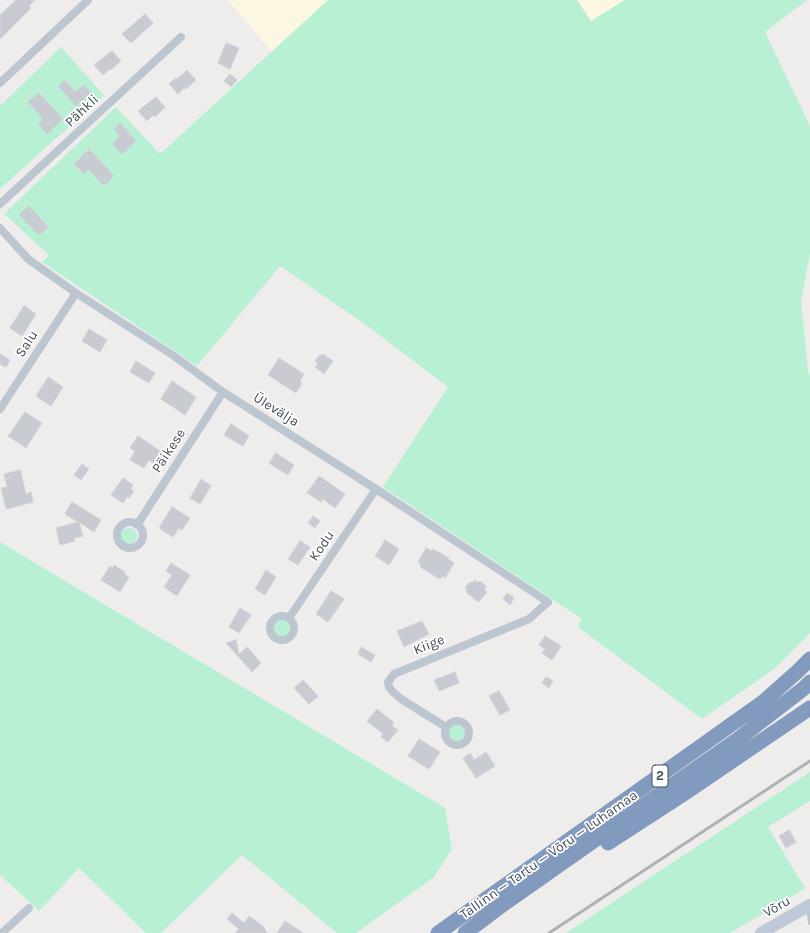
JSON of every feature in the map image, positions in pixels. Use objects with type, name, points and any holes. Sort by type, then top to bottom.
[{"type":"highway","name":"Tallinn — Tartu — Võru — Luhamaa","points":[[438,933],[763,702],[810,659]]},
{"type":"highway","name":"Tallinn — Tartu — Võru — Luhamaa","points":[[464,933],[737,740],[810,682]]},
{"type":"highway","points":[[505,903],[520,901],[688,791],[810,708]]},
{"type":"street","points":[[0,83],[88,0]]},
{"type":"street","name":"Pähkli","points":[[0,204],[181,37]]},
{"type":"street","name":"Ülevälja","points":[[0,228],[28,259],[76,294],[174,356],[223,392],[376,489],[548,602]]},
{"type":"street","name":"Salu","points":[[0,408],[76,294]]},
{"type":"street","name":"Päikese","points":[[137,525],[223,392]]},
{"type":"street","name":"Kodu","points":[[289,618],[376,489]]},
{"type":"street","name":"Kiige","points":[[446,727],[401,699],[393,692],[389,687],[388,682],[394,674],[530,619],[548,602]]},
{"type":"street","name":"Võru","points":[[761,933],[809,906]]},
{"type":"street","points":[[2,933],[29,908]]},
{"type":"lane","points":[[809,906],[810,923]]},
{"type":"shaded area","points":[[228,0],[328,0],[272,52]]},
{"type":"shaded area","points":[[577,0],[625,0],[591,21]]},
{"type":"green space","points":[[328,0],[577,0],[591,21],[625,0],[807,0],[765,32],[810,126],[810,253],[801,302],[808,371],[810,376],[810,633],[774,669],[702,719],[578,627],[582,619],[383,487],[448,387],[366,325],[280,266],[197,366],[42,262],[49,255],[4,214],[116,107],[160,154]]},
{"type":"green space","points":[[61,47],[104,95],[0,189],[0,106]]},
{"type":"green space","points":[[126,528],[132,528],[137,533],[135,542],[132,544],[126,544],[121,539],[121,533]]},
{"type":"green space","points":[[0,542],[445,808],[452,849],[433,878],[356,933],[337,933],[242,855],[161,933],[146,933],[79,868],[39,911],[0,875]]},
{"type":"green space","points":[[279,620],[285,620],[290,625],[288,634],[285,636],[279,636],[274,631],[274,625]]},
{"type":"green space","points":[[457,725],[463,727],[465,733],[463,739],[457,741],[451,739],[449,733],[451,727]]},
{"type":"green space","points":[[810,772],[810,801],[768,827],[805,888],[729,933],[566,933]]},
{"type":"building","points":[[16,0],[35,0],[29,6],[31,8],[0,39],[0,15]]},
{"type":"building","points":[[145,14],[153,23],[131,43],[122,34]]},
{"type":"building","points":[[226,43],[239,48],[230,69],[218,63]]},
{"type":"building","points":[[112,51],[121,61],[103,75],[94,65]]},
{"type":"building","points":[[187,70],[196,80],[178,94],[169,84]]},
{"type":"building","points":[[230,74],[237,80],[231,87],[224,81]]},
{"type":"building","points":[[65,80],[75,92],[84,85],[91,93],[76,106],[58,86]]},
{"type":"building","points":[[39,93],[63,119],[47,134],[38,124],[43,119],[28,102]]},
{"type":"building","points":[[156,97],[165,107],[155,117],[153,115],[147,121],[138,111]]},
{"type":"building","points":[[120,123],[136,141],[122,154],[113,144],[120,136],[114,129]]},
{"type":"building","points":[[89,149],[114,176],[104,186],[88,169],[84,174],[74,164]]},
{"type":"building","points":[[29,206],[48,227],[39,235],[19,215]]},
{"type":"building","points":[[24,306],[36,314],[22,336],[10,328]]},
{"type":"building","points":[[89,329],[107,340],[100,352],[82,341]]},
{"type":"building","points":[[0,354],[10,360],[6,367],[0,364]]},
{"type":"building","points":[[323,354],[333,361],[324,374],[315,367],[318,363],[315,361],[320,355],[321,356]]},
{"type":"building","points":[[279,358],[304,374],[300,381],[302,383],[296,393],[268,375]]},
{"type":"building","points":[[136,361],[155,373],[149,383],[130,372]]},
{"type":"building","points":[[48,377],[63,387],[51,406],[36,396]]},
{"type":"building","points":[[172,381],[196,397],[185,415],[161,399]]},
{"type":"building","points":[[25,412],[42,423],[26,448],[8,436]]},
{"type":"building","points":[[231,424],[249,436],[243,446],[224,435]]},
{"type":"building","points":[[138,436],[160,451],[153,463],[149,460],[144,468],[130,460],[135,451],[130,448]]},
{"type":"building","points":[[276,453],[294,465],[288,475],[269,463]]},
{"type":"building","points":[[82,464],[89,469],[81,480],[74,475]]},
{"type":"building","points":[[20,470],[26,494],[31,492],[33,502],[6,509],[1,488],[7,487],[4,474]]},
{"type":"building","points":[[319,476],[345,494],[335,508],[323,499],[321,502],[307,493]]},
{"type":"building","points":[[123,478],[133,485],[131,489],[134,491],[123,503],[111,495]]},
{"type":"building","points":[[201,479],[211,486],[200,504],[190,498]]},
{"type":"building","points":[[72,502],[101,520],[94,532],[79,522],[83,536],[74,538],[75,541],[60,545],[56,528],[78,522],[65,514]]},
{"type":"building","points":[[172,507],[190,518],[182,530],[179,528],[173,537],[159,528]]},
{"type":"building","points":[[313,516],[320,521],[315,528],[308,523]]},
{"type":"building","points":[[385,540],[399,549],[389,565],[375,556]]},
{"type":"building","points":[[300,541],[310,547],[298,565],[288,559]]},
{"type":"building","points":[[426,548],[432,551],[433,549],[449,558],[448,559],[454,563],[445,578],[442,576],[440,579],[420,567],[421,564],[418,562]]},
{"type":"building","points":[[171,563],[190,575],[177,596],[164,587],[172,575],[166,571]]},
{"type":"building","points":[[114,565],[125,572],[124,574],[129,577],[120,592],[101,580],[110,566],[113,568]]},
{"type":"building","points":[[266,570],[276,577],[265,595],[255,589]]},
{"type":"building","points":[[475,580],[478,583],[480,581],[486,586],[484,589],[487,592],[478,602],[466,592],[467,589],[465,588],[470,582],[472,583]]},
{"type":"building","points":[[331,591],[344,599],[328,622],[316,614]]},
{"type":"building","points":[[507,593],[514,598],[510,605],[503,599]]},
{"type":"building","points":[[240,608],[251,615],[239,633],[229,627]]},
{"type":"building","points":[[422,621],[429,634],[404,647],[397,631]]},
{"type":"building","points":[[545,636],[561,646],[552,660],[542,653],[545,649],[539,645]]},
{"type":"building","points":[[236,640],[239,654],[247,647],[261,663],[252,672],[226,643]]},
{"type":"building","points":[[361,647],[375,655],[371,662],[358,654]]},
{"type":"building","points":[[455,672],[459,683],[439,691],[434,680]]},
{"type":"building","points":[[546,677],[553,681],[549,688],[542,683]]},
{"type":"building","points":[[303,680],[318,696],[309,704],[294,688]]},
{"type":"building","points":[[499,691],[510,710],[500,715],[489,696]]},
{"type":"building","points":[[377,709],[394,723],[392,726],[398,730],[388,742],[381,737],[383,734],[367,721]]},
{"type":"building","points":[[419,739],[440,752],[429,769],[408,756]]},
{"type":"building","points":[[486,752],[495,766],[476,778],[463,758],[470,753],[474,760]]},
{"type":"building","points":[[789,830],[796,842],[786,848],[779,836]]},
{"type":"building","points":[[232,913],[244,923],[249,916],[263,926],[267,933],[235,933],[239,929],[227,919]]},
{"type":"building","points":[[285,921],[303,933],[277,933]]},
{"type":"railway","points":[[549,933],[810,761]]}]
